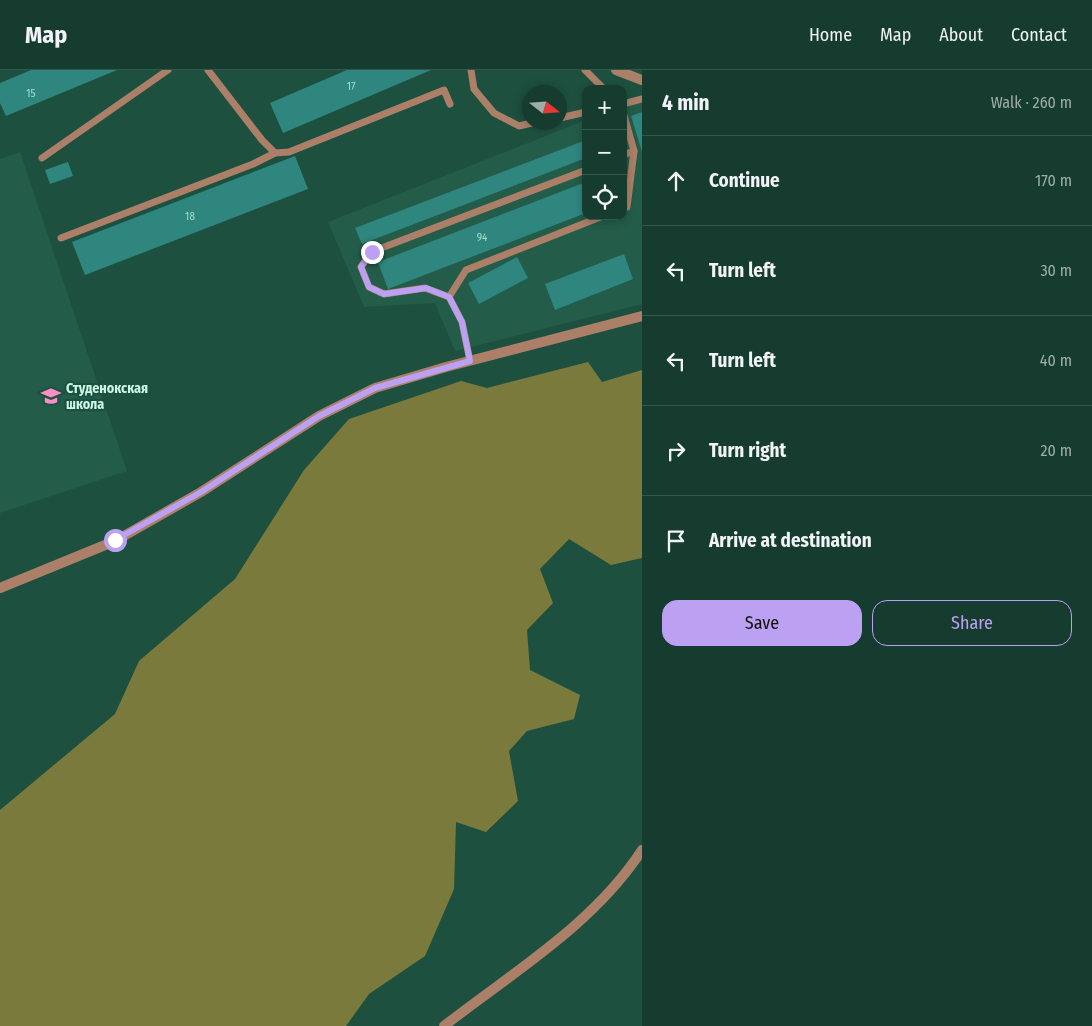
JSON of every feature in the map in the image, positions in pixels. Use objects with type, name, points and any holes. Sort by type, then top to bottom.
[{"type":"street","points":[[616,70],[642,80]]},
{"type":"street","points":[[0,588],[115,540],[201,492],[319,416],[375,388],[642,316]]},
{"type":"street","points":[[444,1026],[601,902],[630,868],[642,850]]},
{"type":"lane","points":[[42,158],[168,70]]},
{"type":"lane","points":[[208,70],[262,140],[275,153]]},
{"type":"lane","points":[[471,70],[474,89],[494,113],[519,126],[522,125]]},
{"type":"lane","points":[[586,70],[600,85]]},
{"type":"lane","points":[[61,238],[253,164],[275,153],[289,152],[444,90],[450,104]]},
{"type":"lane","points":[[627,103],[642,99]]},
{"type":"lane","points":[[567,116],[582,113]]},
{"type":"lane","points":[[627,126],[634,151],[627,207]]},
{"type":"lane","points":[[627,154],[634,151]]},
{"type":"lane","points":[[470,361],[462,322],[449,297],[426,288],[384,294],[369,287],[361,267],[372,252],[582,172]]},
{"type":"lane","points":[[449,297],[466,270],[593,220]]},
{"type":"shaded area","points":[[642,101],[642,304],[455,351],[435,303],[364,307],[328,222],[561,130],[567,130],[567,128],[582,122],[582,220],[627,220],[627,106]]},
{"type":"shaded area","name":"Студенокская школа","points":[[20,152],[127,471],[0,513],[0,159]]},
{"type":"shaded area","points":[[588,362],[602,382],[642,370],[642,558],[611,565],[569,539],[540,569],[553,603],[527,630],[530,670],[580,695],[574,719],[527,731],[509,751],[518,801],[486,832],[456,822],[454,889],[425,956],[369,994],[346,1026],[0,1026],[0,810],[115,714],[139,661],[235,579],[304,470],[349,419],[461,381],[487,388]]},
{"type":"building","points":[[31,70],[117,70],[6,116],[0,103],[0,83]]},
{"type":"building","points":[[347,70],[431,70],[283,133],[270,103]]},
{"type":"building","points":[[642,112],[642,152],[631,116]]},
{"type":"building","points":[[582,142],[582,160],[362,244],[355,228]]},
{"type":"building","points":[[295,156],[308,189],[85,275],[72,242]]},
{"type":"building","points":[[68,162],[73,176],[50,184],[45,170]]},
{"type":"building","points":[[582,184],[582,215],[388,289],[378,262]]},
{"type":"building","points":[[624,254],[633,279],[555,310],[545,284]]},
{"type":"building","points":[[517,257],[528,278],[479,304],[468,283]]},
{"type":"place","name":"Студенокская школа","points":[[51,396]]},
{"type":"route","points":[[115,540],[201,492],[319,416],[375,388],[470,361],[462,322],[449,297],[426,288],[384,294],[369,287],[361,267],[372,252]]}]
